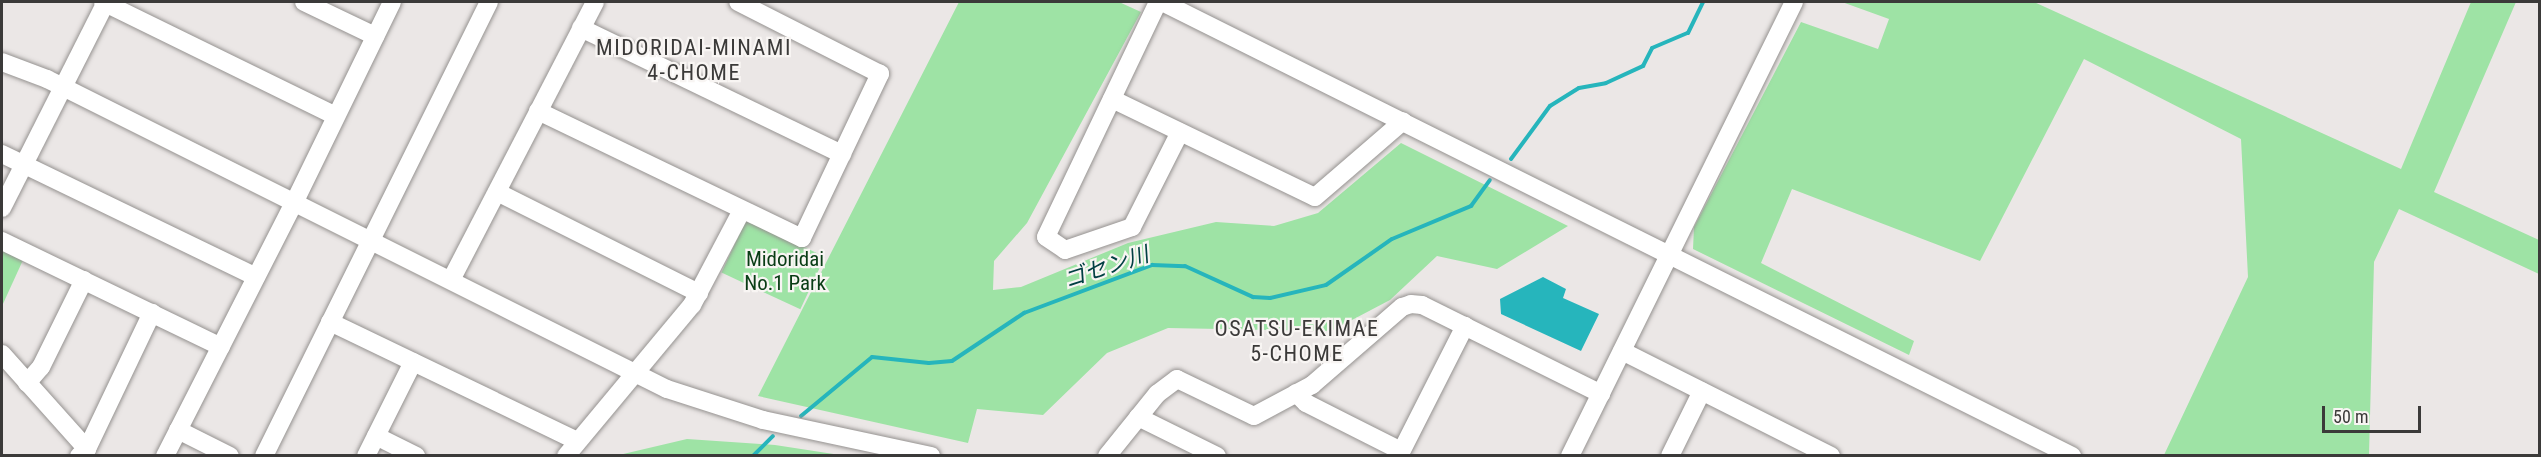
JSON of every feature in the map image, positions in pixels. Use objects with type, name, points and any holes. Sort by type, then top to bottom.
[{"type":"street","points":[[2,208],[65,88],[105,2],[336,116]]},
{"type":"street","points":[[303,2],[375,36]]},
{"type":"street","points":[[165,456],[295,201],[392,2]]},
{"type":"street","points":[[264,456],[489,2]]},
{"type":"street","points":[[451,280],[595,2]]},
{"type":"street","points":[[538,111],[741,212],[802,238],[880,74],[738,2]]},
{"type":"street","points":[[1180,132],[1132,227],[1065,250],[1046,237],[1160,2],[1404,121],[1669,257],[2072,456]]},
{"type":"street","points":[[1570,456],[1794,2]]},
{"type":"street","points":[[581,28],[842,154]]},
{"type":"street","points":[[2,62],[65,88],[295,201],[667,389],[763,420],[931,456]]},
{"type":"street","points":[[1112,99],[1316,197],[1404,121]]},
{"type":"street","points":[[2,154],[256,278]]},
{"type":"street","points":[[497,192],[699,293]]},
{"type":"street","points":[[330,322],[413,362],[572,448],[699,293],[741,212]]},
{"type":"street","points":[[2,241],[220,347]]},
{"type":"street","points":[[27,383],[41,367],[84,280]]},
{"type":"street","points":[[1107,456],[1157,394],[1176,379],[1254,416],[1312,385],[1402,307],[1422,305],[1601,394]]},
{"type":"street","points":[[2,354],[83,452],[152,314]]},
{"type":"street","points":[[1296,393],[1306,403],[1400,453],[1465,326]]},
{"type":"street","points":[[1622,351],[1831,456]]},
{"type":"street","points":[[366,456],[413,362]]},
{"type":"street","points":[[1670,456],[1702,391]]},
{"type":"street","points":[[1138,417],[1217,456]]},
{"type":"street","points":[[178,430],[230,456]]},
{"type":"street","points":[[376,436],[416,456]]},
{"type":"green space","points":[[959,2],[1119,2],[1141,12],[1027,223],[994,261],[993,290],[1021,287],[1128,243],[1216,222],[1274,226],[1318,213],[1401,143],[1568,226],[1497,269],[1437,256],[1390,300],[1331,331],[1168,328],[1107,353],[1043,415],[977,409],[968,443],[758,396]]},
{"type":"green space","points":[[1842,2],[2034,2],[2401,169],[2471,2],[2516,2],[2434,192],[2539,240],[2539,274],[2399,209],[2374,262],[2369,455],[2164,455],[2248,277],[2241,139],[2084,59],[1980,261],[1792,189],[1761,263],[1914,341],[1909,355],[1693,249],[1694,227],[1801,22],[1878,49],[1889,19]]},
{"type":"green space","name":"Midoridai No.1 Park","points":[[746,220],[825,257],[800,309],[721,273]]},
{"type":"green space","points":[[2,249],[23,260],[2,306]]},
{"type":"green space","points":[[687,439],[775,445],[840,455],[619,455]]},
{"type":"water","points":[[1543,277],[1566,289],[1563,298],[1599,314],[1581,351],[1501,314],[1500,299]]},
{"type":"waterway","name":"ゴセン川","points":[[1511,159],[1550,106],[1579,88],[1606,83],[1643,66],[1652,48],[1688,33],[1703,2]]},
{"type":"waterway","name":"ゴセン川","points":[[801,416],[872,357],[929,363],[952,361],[1024,313],[1152,265],[1185,266],[1253,297],[1270,298],[1326,285],[1392,239],[1471,206],[1490,180]]},
{"type":"waterway","name":"ゴセン川","points":[[753,456],[773,436]]},
{"type":"district","name":"MIDORIDAI-MINAMI 4-CHOME","points":[[694,60]]},
{"type":"district","name":"OSATSU-EKIMAE 5-CHOME","points":[[1297,340]]}]
